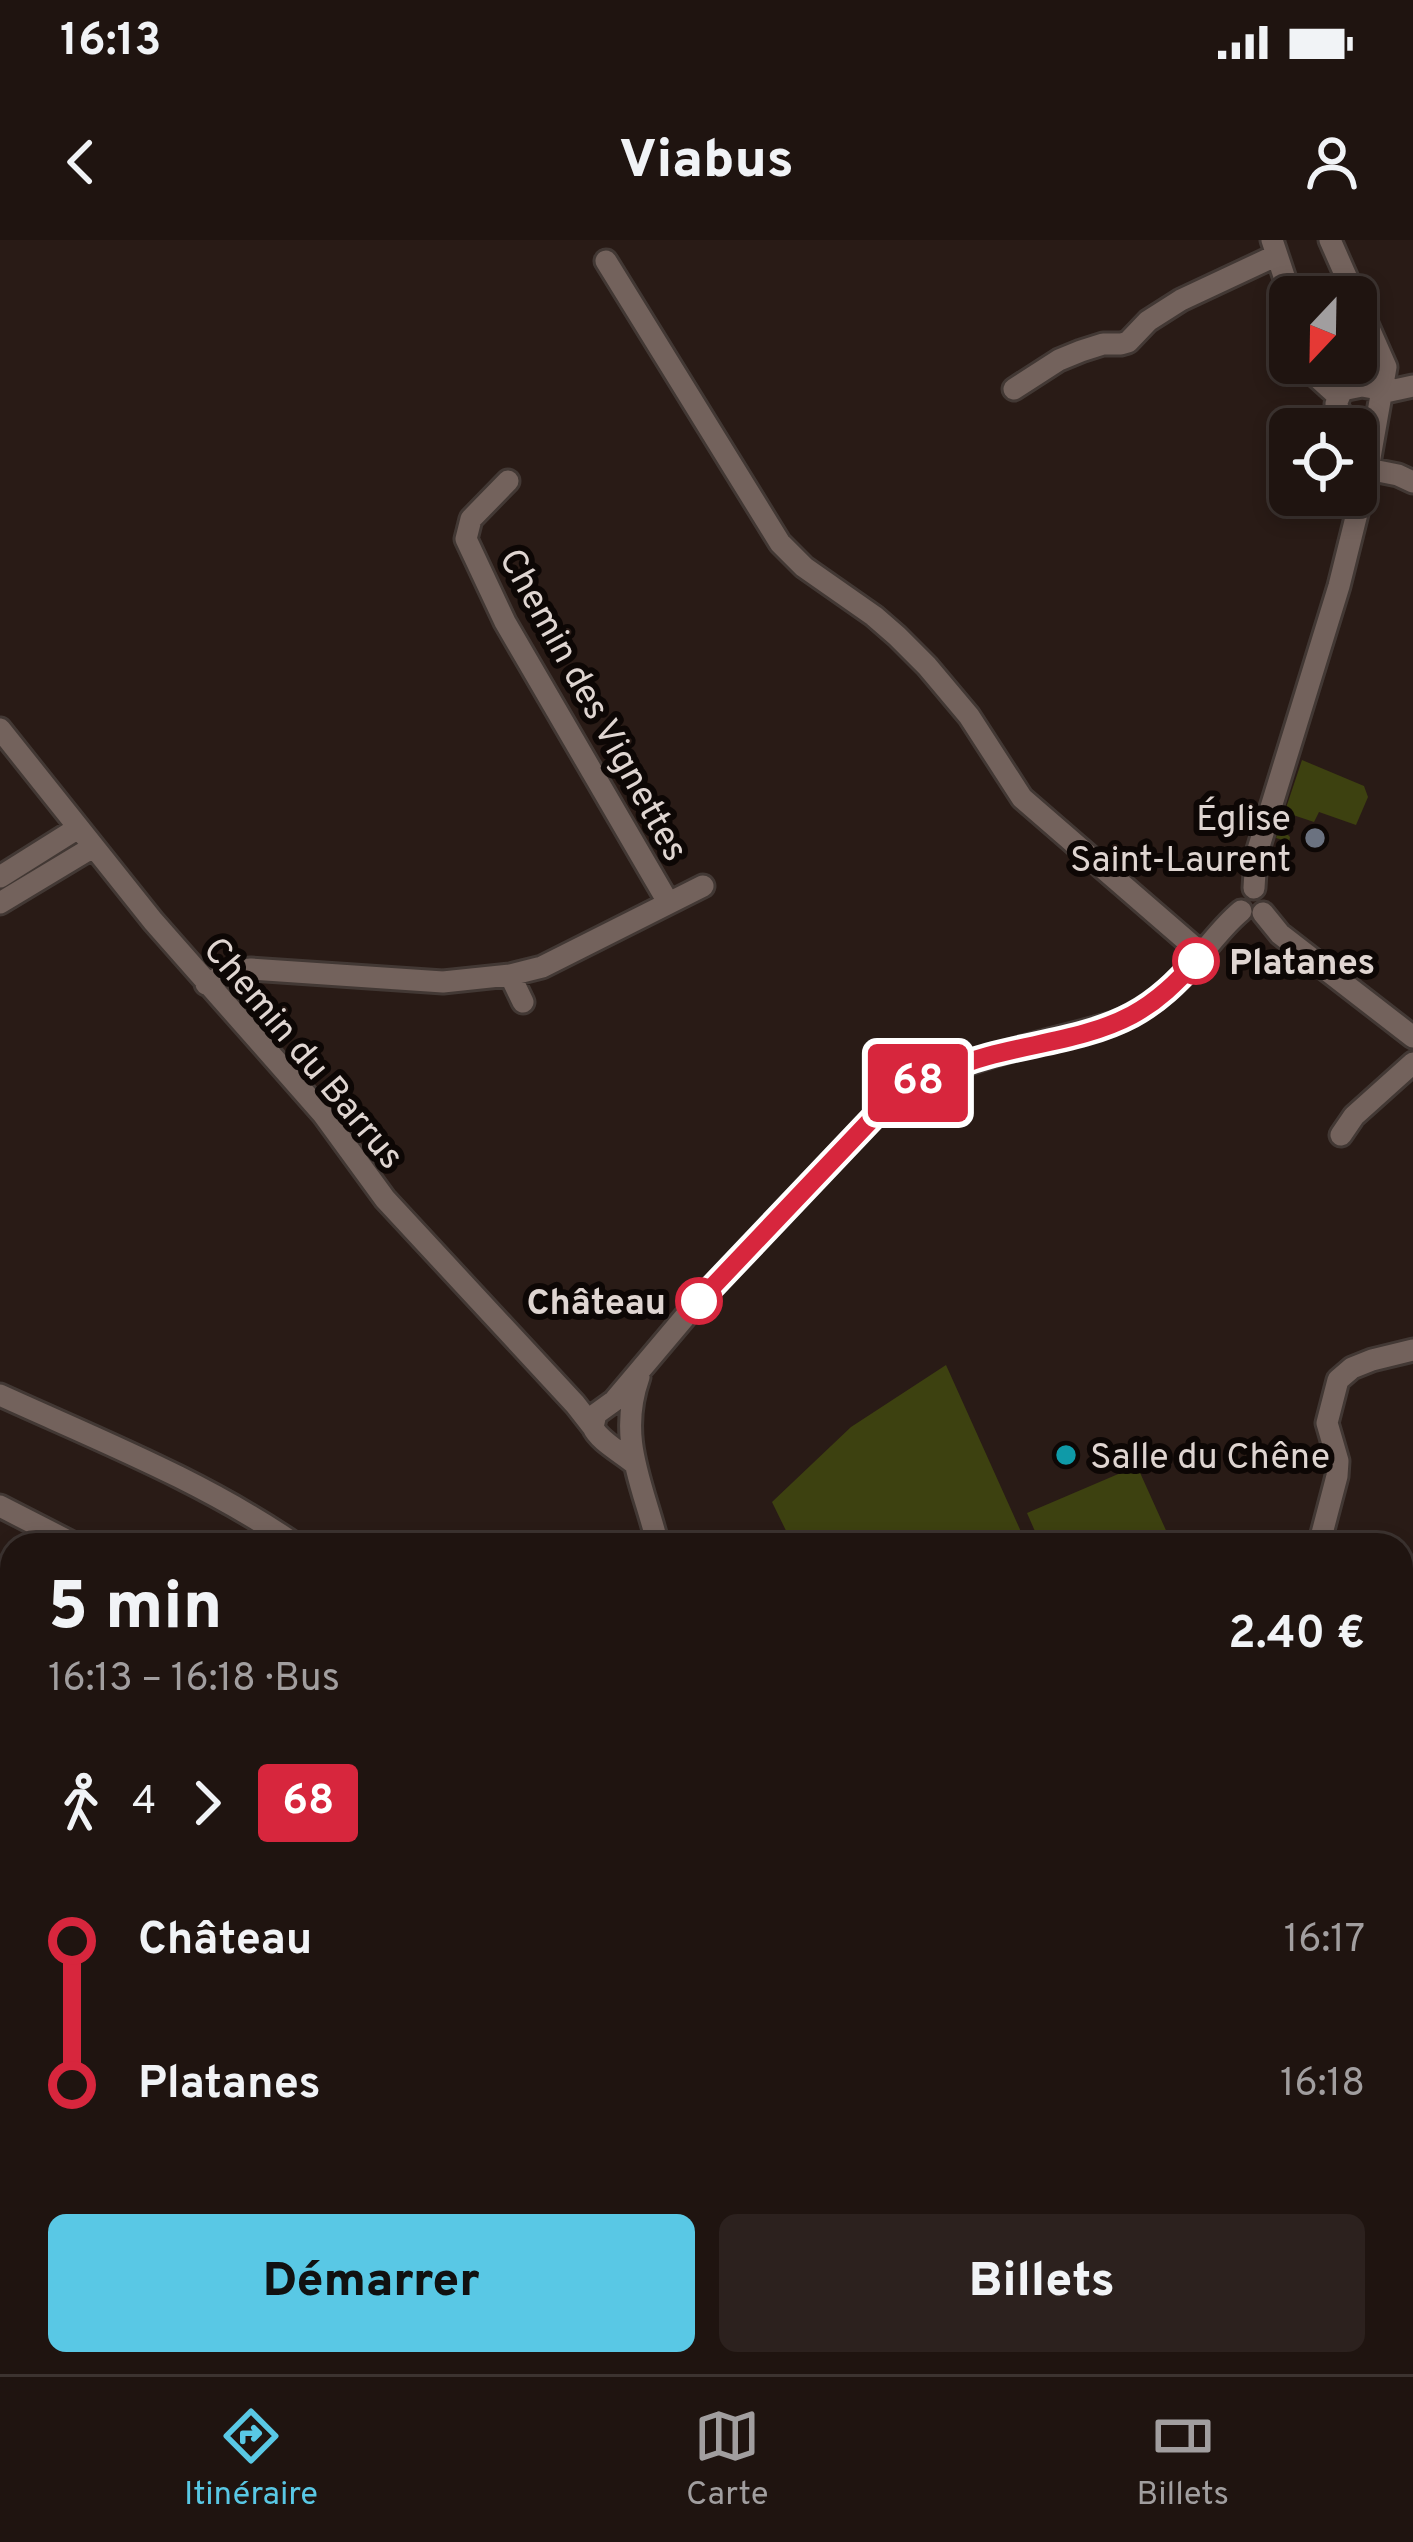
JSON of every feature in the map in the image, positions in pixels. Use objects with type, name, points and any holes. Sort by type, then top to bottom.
[{"type":"street","points":[[1330,240],[1386,367],[1377,408]]},
{"type":"street","points":[[1014,388],[1059,360],[1103,344],[1128,341],[1148,321],[1275,247],[1284,276]]},
{"type":"street","points":[[606,261],[780,544],[804,567],[874,616],[928,666],[969,716],[1022,799],[1202,954]]},
{"type":"street","points":[[1327,384],[1338,396]]},
{"type":"street","points":[[1339,408],[1338,396],[1352,387],[1390,392],[1413,386]]},
{"type":"street","points":[[1377,471],[1413,482]]},
{"type":"street","name":"Chemin des Vignettes","points":[[508,481],[471,519],[466,539],[505,622],[668,902]]},
{"type":"street","points":[[603,1422],[643,1365],[695,1305],[887,1103],[919,1082],[968,1063],[1117,1022],[1160,998],[1221,929],[1267,906],[1262,891],[1253,888],[1256,856],[1356,516]]},
{"type":"street","name":"Chemin du Barrus","points":[[0,730],[206,984],[323,1114],[385,1199],[574,1404],[603,1422]]},
{"type":"street","points":[[0,877],[78,828]]},
{"type":"street","points":[[0,903],[93,847]]},
{"type":"street","points":[[206,984],[233,971],[251,969],[442,982],[509,975],[542,967],[704,886]]},
{"type":"street","points":[[1252,912],[1413,1036]]},
{"type":"street","points":[[509,975],[523,1002]]},
{"type":"street","points":[[1341,1135],[1354,1116],[1413,1064]]},
{"type":"street","points":[[1322,1533],[1337,1476],[1338,1461],[1327,1424],[1338,1380],[1352,1368],[1413,1350]]},
{"type":"street","points":[[603,1422],[622,1440],[643,1365]]},
{"type":"street","points":[[0,1395],[203,1489],[278,1533]]},
{"type":"street","points":[[603,1422],[634,1464]]},
{"type":"street","points":[[628,1425],[634,1464],[655,1533]]},
{"type":"street","points":[[0,1506],[53,1533]]},
{"type":"green space","points":[[1302,760],[1364,786],[1368,797],[1356,825],[1319,812],[1314,822],[1290,814],[1282,829],[1289,842],[1276,838]]},
{"type":"green space","points":[[946,1365],[1022,1533],[787,1533],[772,1502],[851,1427]]},
{"type":"green space","points":[[1137,1466],[1167,1533],[1036,1533],[1027,1513]]},
{"type":"bus line","name":"68","points":[[699,1301],[887,1103],[919,1082],[983,1057],[1117,1022],[1160,998],[1196,961]]},
{"type":"place","name":"Église Saint-Laurent","points":[[1315,838]]},
{"type":"place","name":"Platanes","points":[[1196,961]]},
{"type":"place","name":"Château","points":[[699,1301]]},
{"type":"place","name":"Salle du Chêne","points":[[1066,1455]]}]
